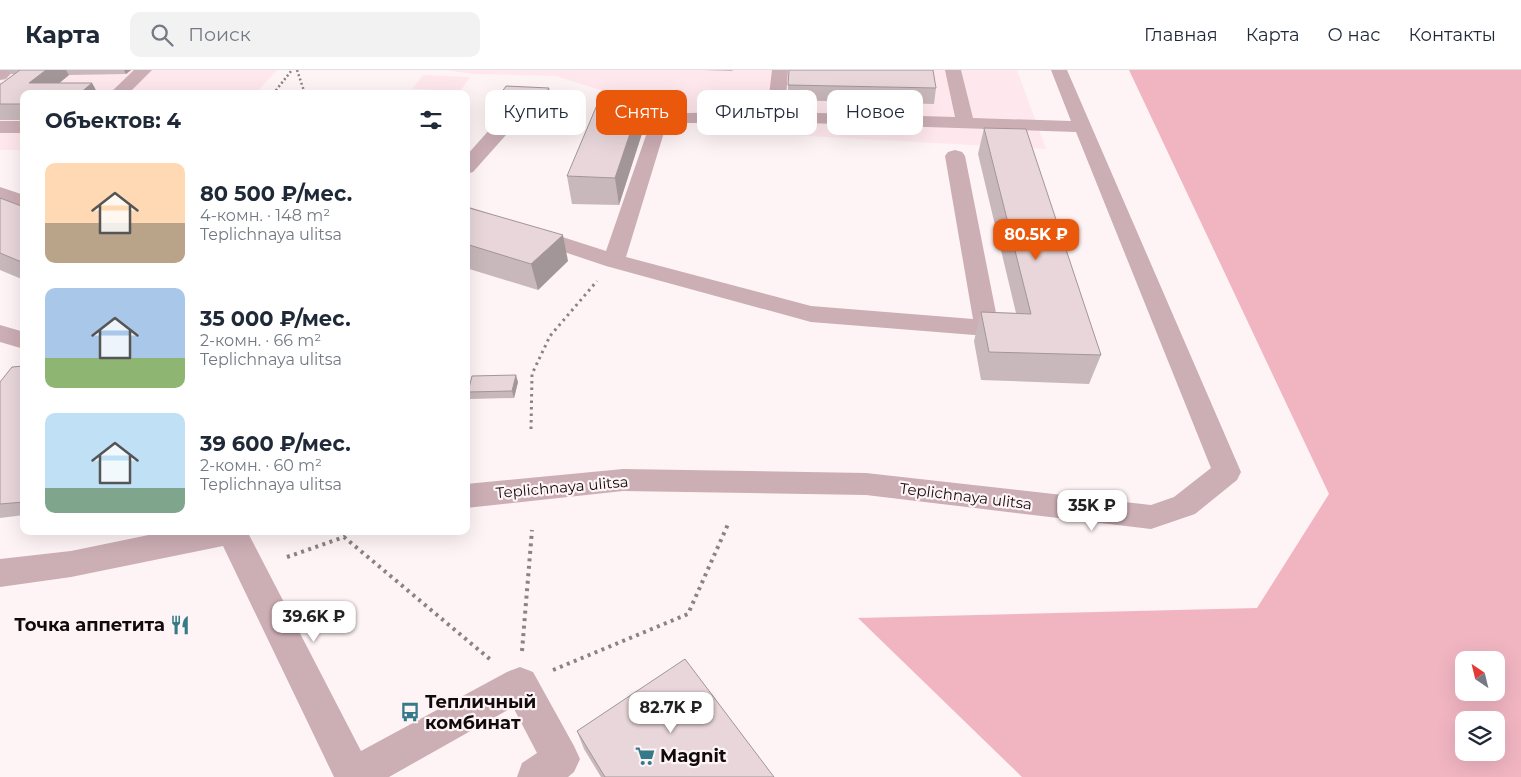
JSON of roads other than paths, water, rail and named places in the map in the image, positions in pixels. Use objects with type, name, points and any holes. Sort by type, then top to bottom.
[{"type":"street","points":[[0,75],[6,70]]},
{"type":"street","points":[[122,90],[144,70]]},
{"type":"street","points":[[778,90],[780,70]]},
{"type":"street","points":[[954,70],[964,123]]},
{"type":"street","name":"Teplichnaya ulitsa","points":[[470,496],[623,480],[642,480],[866,484],[1151,517],[1184,506],[1227,472],[1059,70]]},
{"type":"street","points":[[614,261],[658,122],[697,118]]},
{"type":"street","points":[[817,119],[1084,127]]},
{"type":"street","points":[[0,127],[20,126]]},
{"type":"street","points":[[470,164],[495,135]]},
{"type":"street","points":[[470,213],[614,261],[811,314],[987,328],[955,156]]},
{"type":"street","points":[[0,193],[20,200]]},
{"type":"street","points":[[0,333],[20,340]]},
{"type":"street","points":[[0,573],[71,564],[212,535]]},
{"type":"street","points":[[233,535],[353,777],[520,684],[561,759],[536,777]]},
{"type":"place","name":"Точка аппетита","points":[[180,625]]},
{"type":"place","name":"Тепличный комбинат","points":[[410,712]]},
{"type":"place","name":"Magnit","points":[[645,756]]}]
